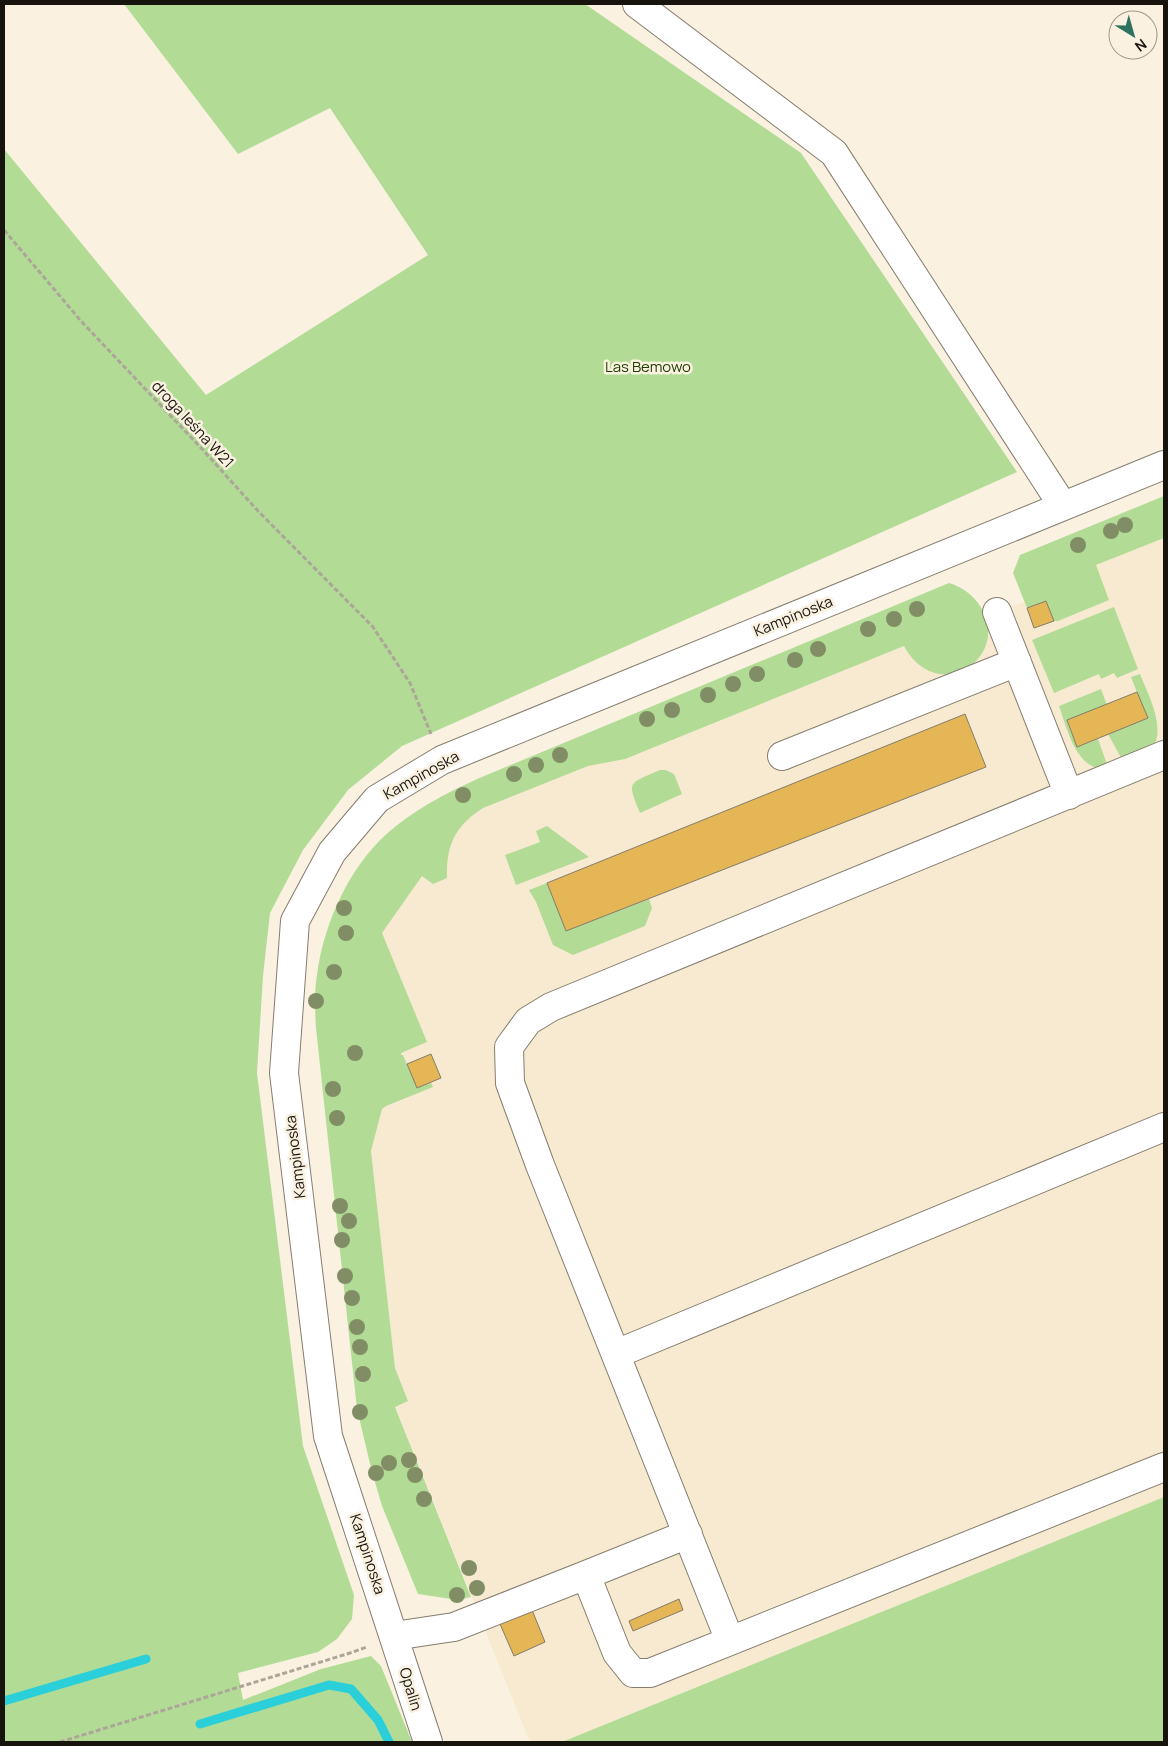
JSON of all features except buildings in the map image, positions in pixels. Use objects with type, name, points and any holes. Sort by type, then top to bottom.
[{"type":"street","points":[[637,4],[834,153],[1063,506]]},
{"type":"street","name":"Kampinoska","points":[[394,1636],[328,1436],[284,1073],[295,921],[332,852],[377,799],[442,760],[1164,465]]},
{"type":"street","points":[[997,612],[1069,795]]},
{"type":"street","points":[[782,756],[1017,662]]},
{"type":"street","points":[[730,1641],[540,1165],[510,1083],[509,1048],[528,1021],[552,1007],[1164,756]]},
{"type":"street","points":[[616,1354],[1164,1127]]},
{"type":"street","points":[[586,1575],[617,1653],[633,1673],[650,1673],[1164,1467]]},
{"type":"street","points":[[394,1636],[454,1627],[688,1534]]},
{"type":"street","name":"Opalin","points":[[394,1636],[428,1742]]},
{"type":"path","name":"droga leśna W21","points":[[4,230],[81,321],[202,449],[258,512],[373,627],[410,683],[442,760]]},
{"type":"path","points":[[60,1742],[350,1654]]},
{"type":"shaded area","points":[[1164,517],[1164,1497],[562,1742],[530,1742],[395,1406],[408,1400],[395,1368],[352,977],[434,822],[1029,600]]},
{"type":"green space","name":"Las Bemowo","points":[[124,4],[585,4],[801,153],[1017,472],[402,746],[348,790],[303,850],[270,913],[263,976],[257,1073],[303,1446],[354,1595],[352,1619],[337,1639],[318,1652],[238,1673],[243,1700],[321,1669],[371,1656],[381,1666],[412,1742],[4,1742],[4,149],[206,395],[428,255],[330,108],[238,154]]},
{"type":"green space","points":[[1164,496],[1164,538],[1096,565],[1109,600],[1058,621],[1054,621],[1046,601],[1027,608],[1013,573],[1020,555]]},
{"type":"green space","points":[[949,583],[964,590],[977,601],[983,611],[988,629],[986,646],[977,660],[965,669],[950,674],[933,672],[918,663],[904,646],[625,759],[588,766],[483,808],[465,822],[454,837],[448,856],[447,878],[433,884],[422,876],[382,933],[427,1042],[401,1053],[401,1055],[403,1055],[417,1088],[431,1083],[433,1087],[382,1109],[371,1151],[395,1368],[408,1401],[395,1407],[471,1597],[458,1600],[418,1594],[382,1506],[357,1409],[316,1028],[315,988],[321,954],[333,913],[343,893],[366,856],[380,840],[407,818],[452,791]]},
{"type":"green space","points":[[1114,607],[1138,669],[1117,678],[1114,673],[1101,679],[1099,674],[1054,693],[1032,640]]},
{"type":"green space","points":[[1140,674],[1152,703],[1157,724],[1157,734],[1155,744],[1150,753],[1141,759],[1125,765],[1108,734],[1147,718],[1131,677]]},
{"type":"green space","points":[[1101,689],[1107,705],[1067,721],[1077,747],[1098,739],[1109,770],[1097,768],[1084,760],[1070,738],[1059,706]]},
{"type":"green space","points":[[660,770],[666,770],[674,774],[682,794],[640,813],[633,794],[633,784]]},
{"type":"green space","points":[[547,826],[589,857],[516,885],[505,855],[540,842],[536,831]]},
{"type":"green space","points":[[547,883],[566,931],[649,899],[652,908],[645,926],[573,955],[553,945],[536,902],[529,890]]},
{"type":"green space","points":[[1164,1497],[1164,1742],[562,1742]]},
{"type":"waterway","points":[[4,1701],[146,1659]]},
{"type":"waterway","points":[[200,1724],[329,1685],[351,1689],[378,1720],[389,1742]]}]
